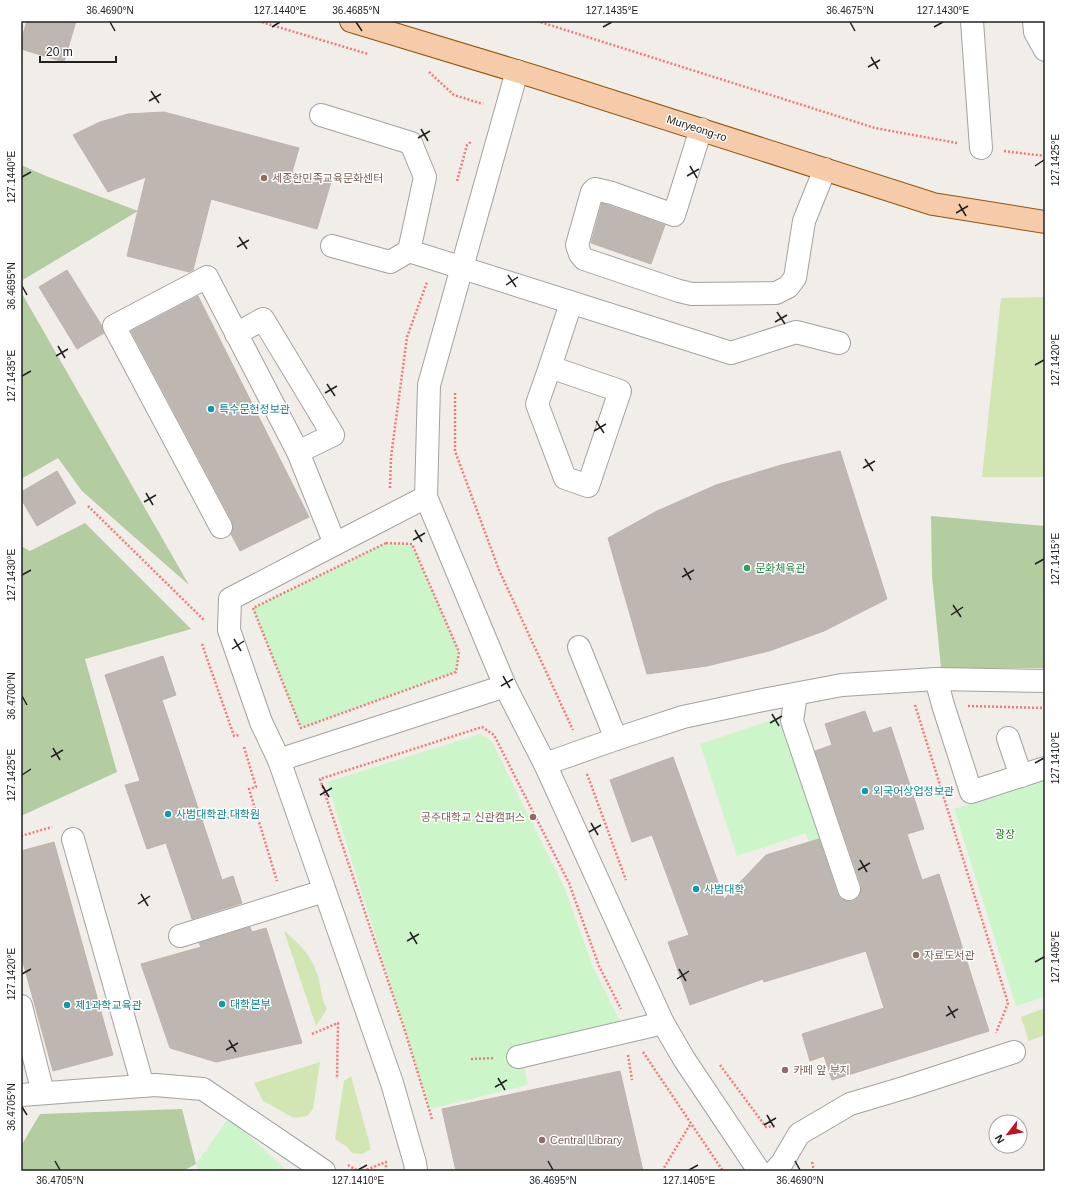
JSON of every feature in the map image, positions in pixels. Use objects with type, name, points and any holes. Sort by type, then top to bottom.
[{"type":"main road","name":"Muryeong-ro","points":[[351,21],[517,71],[933,204],[1045,222]]},
{"type":"street","points":[[972,21],[981,148]]},
{"type":"street","points":[[1034,21],[1035,32],[1045,50]]},
{"type":"street","points":[[517,71],[429,385],[426,497],[505,686],[545,764],[663,1024],[684,1059],[759,1171]]},
{"type":"street","points":[[321,115],[411,143],[425,177],[409,251],[390,262],[332,246]]},
{"type":"street","points":[[701,129],[674,215],[612,193],[595,189],[592,192],[577,245],[580,254],[584,259],[692,294],[776,293],[788,287],[795,278],[804,221],[825,169]]},
{"type":"street","points":[[409,251],[731,353],[796,332],[839,343]]},
{"type":"street","points":[[220,527],[114,326],[207,277],[298,452],[336,544]]},
{"type":"street","points":[[550,367],[620,391],[588,486],[565,478],[537,404],[571,303]]},
{"type":"street","points":[[236,334],[263,319],[333,435],[298,452]]},
{"type":"street","points":[[416,1171],[392,1083],[279,760],[261,722],[229,630],[230,599],[426,497]]},
{"type":"street","points":[[579,648],[616,739]]},
{"type":"street","points":[[545,764],[683,717],[842,685],[936,679],[1045,681]]},
{"type":"street","points":[[936,679],[971,792],[1045,768]]},
{"type":"street","points":[[279,760],[505,686]]},
{"type":"street","points":[[796,694],[792,720],[849,888]]},
{"type":"street","points":[[1008,738],[1021,776]]},
{"type":"street","points":[[73,839],[143,1086]]},
{"type":"street","points":[[180,936],[324,891]]},
{"type":"street","points":[[21,1006],[43,1093]]},
{"type":"street","points":[[518,1057],[663,1024]]},
{"type":"street","points":[[776,1171],[799,1134],[850,1104],[1014,1052]]},
{"type":"street","points":[[21,1095],[155,1085],[203,1089],[324,1171]]},
{"type":"path","points":[[258,21],[370,54]]},
{"type":"path","points":[[537,21],[875,128],[981,148],[1045,156]]},
{"type":"path","points":[[422,70],[430,72],[454,94],[484,104],[486,110]]},
{"type":"path","points":[[457,181],[468,145],[473,140]]},
{"type":"path","points":[[455,451],[499,570],[574,731]]},
{"type":"path","points":[[88,506],[205,621]]},
{"type":"path","points":[[386,543],[412,544],[459,652],[456,672],[301,728],[253,608],[386,543]]},
{"type":"path","points":[[202,644],[234,736],[240,735],[256,787],[249,789],[278,883]]},
{"type":"path","points":[[432,1119],[405,1031],[320,779],[482,727],[494,735],[570,883],[600,966],[640,1047],[723,1171]]},
{"type":"path","points":[[21,836],[52,827]]},
{"type":"path","points":[[962,856],[1008,1003],[995,1035]]},
{"type":"path","points":[[312,1034],[338,1022],[336,1079]]},
{"type":"path","points":[[628,1054],[632,1080]]},
{"type":"path","points":[[719,1064],[766,1127],[781,1126]]},
{"type":"path","points":[[662,1171],[691,1123]]},
{"type":"path","points":[[363,1171],[386,1162],[386,1171]]},
{"type":"green space","points":[[21,165],[46,176],[138,211],[21,281]]},
{"type":"green space","points":[[21,292],[189,585],[82,491],[58,458],[21,479]]},
{"type":"green space","points":[[1045,297],[1045,477],[982,477],[1001,298]]},
{"type":"green space","points":[[931,516],[1045,526],[1045,668],[941,668],[932,576]]},
{"type":"green space","points":[[85,523],[191,629],[85,659],[117,772],[21,816],[21,546],[30,551]]},
{"type":"green space","points":[[386,543],[412,544],[459,652],[456,672],[301,728],[253,608]]},
{"type":"green space","points":[[787,715],[847,895],[829,901],[806,833],[737,856],[700,744]]},
{"type":"green space","points":[[480,734],[491,740],[565,889],[592,965],[623,1028],[522,1052],[528,1085],[430,1109],[327,782]]},
{"type":"green space","name":"광장","points":[[1045,779],[1045,997],[1016,1006],[954,809]]},
{"type":"green space","points":[[284,931],[307,954],[318,976],[323,1000],[327,1009],[316,1026]]},
{"type":"green space","points":[[1045,1008],[1045,1035],[1029,1041],[1021,1017]]},
{"type":"green space","points":[[320,1062],[313,1109],[307,1116],[294,1118],[263,1101],[254,1083]]},
{"type":"green space","points":[[351,1076],[371,1149],[362,1154],[352,1153],[347,1147],[335,1139],[344,1081]]},
{"type":"green space","points":[[182,1109],[196,1164],[183,1171],[21,1171],[21,1146],[40,1114]]},
{"type":"green space","points":[[229,1117],[287,1171],[199,1171],[196,1164]]},
{"type":"building","points":[[27,21],[76,21],[64,62],[21,49],[21,41]]},
{"type":"building","points":[[164,112],[299,148],[292,172],[331,182],[317,229],[211,199],[193,270],[189,272],[127,256],[146,177],[108,192],[73,135],[100,122],[128,114]]},
{"type":"building","points":[[602,203],[665,225],[651,264],[591,243]]},
{"type":"building","points":[[67,270],[102,326],[104,333],[77,349],[39,287]]},
{"type":"building","name":"특수문헌정보관","points":[[198,296],[309,517],[240,551],[231,534],[233,528],[232,521],[131,331]]},
{"type":"building","name":"문화체육관","points":[[840,451],[887,599],[824,631],[769,651],[707,666],[647,674],[608,538],[657,511],[716,485],[781,465]]},
{"type":"building","points":[[57,471],[76,503],[37,526],[21,499],[21,492]]},
{"type":"building","name":"사범대학관,대학원","points":[[163,656],[176,695],[162,700],[222,880],[233,876],[242,903],[192,919],[166,843],[147,849],[125,785],[140,781],[105,675]]},
{"type":"building","points":[[865,711],[873,733],[891,727],[924,829],[907,834],[922,880],[939,874],[989,1031],[832,1080],[824,1056],[810,1061],[802,1034],[884,1008],[866,951],[764,982],[763,979],[690,1005],[668,942],[689,935],[652,835],[632,842],[610,780],[673,757],[724,899],[766,855],[819,839],[837,893],[841,899],[853,901],[859,897],[861,885],[815,751],[832,745],[825,724]]},
{"type":"building","name":"제1과학교육관","points":[[54,842],[113,1055],[53,1071],[21,955],[21,851]]},
{"type":"building","name":"대학본부","points":[[250,927],[252,932],[266,928],[302,1043],[216,1062],[170,1048],[141,964],[201,947],[199,943]]},
{"type":"building","name":"Central Library","points":[[620,1071],[643,1171],[456,1171],[442,1109]]},
{"type":"place","name":"세종한민족교육문화센터","points":[[264,178]]},
{"type":"place","name":"특수문헌정보관","points":[[211,409]]},
{"type":"place","name":"문화체육관","points":[[747,568]]},
{"type":"place","name":"외국어상업정보관","points":[[865,791]]},
{"type":"place","name":"사범대학관,대학원","points":[[168,814]]},
{"type":"place","name":"공주대학교 신관캠퍼스","points":[[533,817]]},
{"type":"place","name":"사범대학","points":[[696,889]]},
{"type":"place","name":"자료도서관","points":[[916,955]]},
{"type":"place","name":"대학본부","points":[[222,1004]]},
{"type":"place","name":"제1과학교육관","points":[[67,1005]]},
{"type":"place","name":"카페 앞 부지","points":[[785,1070]]},
{"type":"place","name":"Central Library","points":[[542,1140]]}]
